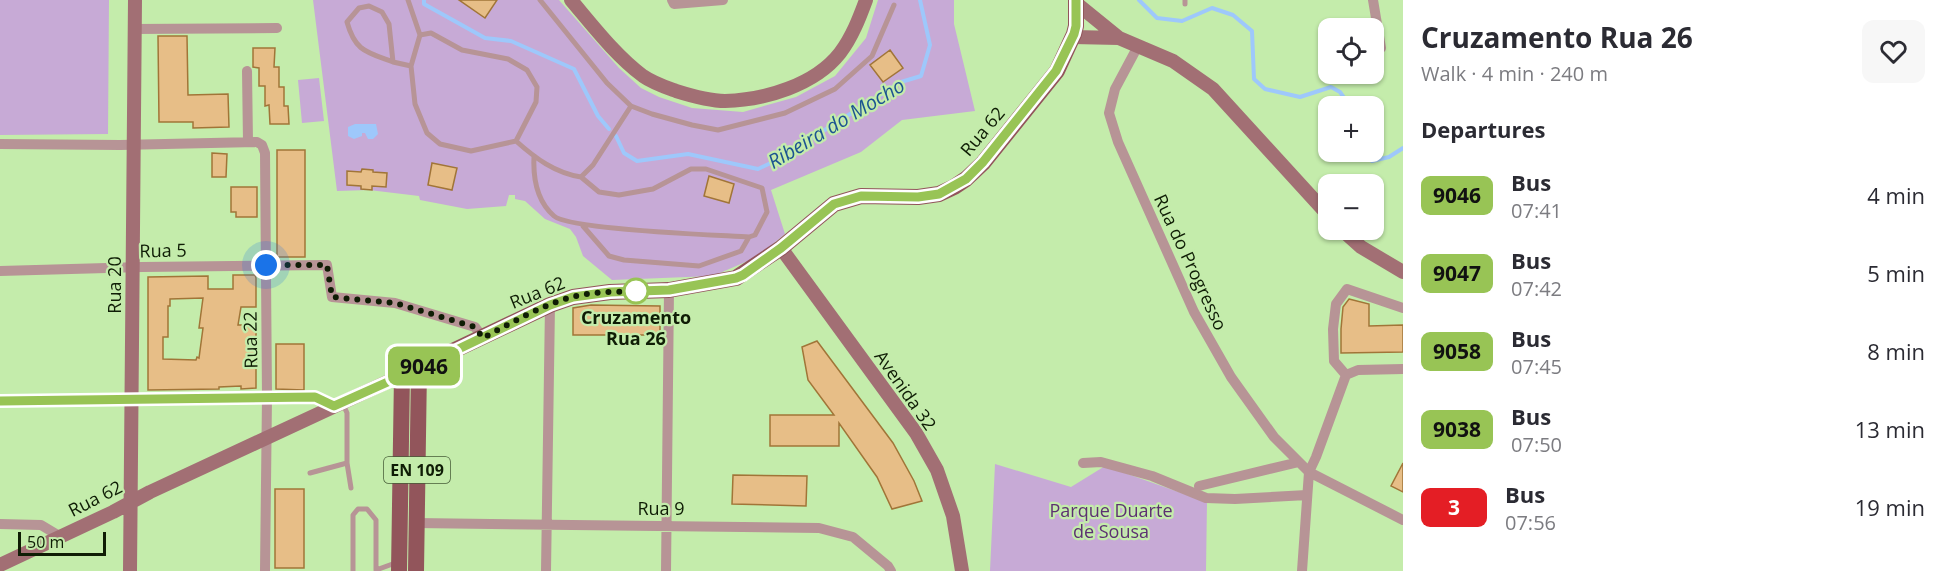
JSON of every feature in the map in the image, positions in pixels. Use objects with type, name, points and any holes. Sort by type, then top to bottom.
[{"type":"main road","name":"Rua 20","points":[[130,571],[135,0]]},
{"type":"main road","points":[[572,0],[620,55],[644,77],[663,87],[693,96],[724,101],[776,93],[800,84],[819,73],[840,54],[857,25],[866,0]]},
{"type":"main road","points":[[1076,2],[1119,38],[1173,61],[1213,89],[1318,204]]},
{"type":"main road","name":"Rua 62","points":[[0,566],[130,502],[550,305],[573,297],[610,292],[669,290],[736,278],[781,248],[834,204],[861,196],[918,197],[939,194],[966,179],[983,162],[1056,71],[1073,37],[1076,26],[1076,2]]},
{"type":"main road","points":[[1073,37],[1119,38]]},
{"type":"main road","points":[[1353,240],[1403,272]]},
{"type":"main road","name":"Avenida 32","points":[[781,248],[916,433],[927,452],[937,470],[953,516],[962,571]]},
{"type":"main road","name":"EN 109","points":[[416,571],[419,368]]},
{"type":"main road","name":"EN 109","points":[[399,566],[402,375]]},
{"type":"street","points":[[672,0],[674,4],[723,0]]},
{"type":"street","points":[[1373,0],[1376,18]]},
{"type":"street","points":[[134,29],[277,28]]},
{"type":"street","name":"Rua do Progresso","points":[[1138,46],[1115,89],[1109,113],[1118,142],[1194,312],[1231,377],[1274,436],[1309,472],[1403,520]]},
{"type":"street","points":[[0,144],[248,142],[247,71]]},
{"type":"street","name":"Rua 22","points":[[248,142],[257,142],[262,145],[265,153],[267,397],[265,571]]},
{"type":"street","name":"Rua 5","points":[[0,271],[327,265],[332,297],[395,303],[475,327],[483,338]]},
{"type":"street","points":[[1346,375],[1334,361],[1333,329],[1336,304],[1347,289],[1403,308]]},
{"type":"street","points":[[666,571],[669,290]]},
{"type":"street","points":[[546,571],[550,305]]},
{"type":"street","points":[[1302,571],[1309,472],[1346,375],[1358,370],[1403,369]]},
{"type":"street","points":[[0,401],[315,397],[338,404]]},
{"type":"street","points":[[1083,463],[1101,462],[1152,476],[1206,498],[1235,499],[1307,495]]},
{"type":"street","points":[[1198,486],[1299,462]]},
{"type":"street","name":"Rua 9","points":[[416,523],[666,524],[819,528],[853,537],[891,571]]},
{"type":"street","points":[[0,524],[41,525],[61,537]]},
{"type":"lane","points":[[408,0],[420,35],[411,66],[415,104],[427,133],[440,144],[471,151],[516,141]]},
{"type":"lane","points":[[540,0],[607,83],[631,106],[652,114],[718,130],[785,113],[835,89],[872,56],[894,5]]},
{"type":"lane","points":[[393,62],[389,24],[382,12],[369,6],[359,8],[347,22],[352,39],[363,51],[393,62],[411,66]]},
{"type":"lane","points":[[420,35],[431,33],[462,50],[507,59],[527,70],[537,87],[536,102],[516,141]]},
{"type":"lane","points":[[581,177],[593,165],[631,106]]},
{"type":"lane","points":[[516,141],[534,158],[566,175],[581,177],[599,192],[619,195],[653,189],[691,169],[706,169],[762,188],[767,212],[755,235],[749,237],[583,226],[555,218],[543,203],[533,178],[534,158]]},
{"type":"lane","points":[[583,226],[609,256],[624,261],[699,266],[741,251],[749,237]]},
{"type":"lane","points":[[338,404],[347,413],[347,463],[351,488]]},
{"type":"lane","points":[[310,473],[347,463]]},
{"type":"lane","points":[[353,571],[353,515],[358,509],[367,509],[376,520],[376,570],[399,566]]},
{"type":"green space","points":[[0,0],[109,0],[108,134],[0,135]]},
{"type":"green space","points":[[313,0],[559,0],[619,68],[641,88],[659,97],[692,108],[743,112],[796,97],[835,76],[866,38],[878,0],[954,0],[954,24],[975,111],[902,120],[861,152],[771,190],[785,234],[757,257],[713,276],[612,280],[583,256],[576,237],[570,229],[545,219],[525,201],[515,199],[515,195],[509,195],[506,206],[467,209],[420,200],[419,196],[369,190],[337,191]]},
{"type":"green space","points":[[319,78],[324,121],[302,123],[298,80]]},
{"type":"green space","name":"Parque Duarte de Sousa","points":[[995,464],[1071,487],[1105,466],[1207,502],[1206,571],[990,571]]},
{"type":"water","points":[[355,124],[376,124],[378,134],[373,139],[368,139],[365,133],[362,133],[362,136],[354,139],[348,136],[348,127]]},
{"type":"building","points":[[459,0],[497,0],[485,18]]},
{"type":"building","points":[[158,36],[187,36],[188,95],[228,94],[229,127],[193,128],[193,122],[159,122]]},
{"type":"building","points":[[253,48],[275,48],[274,67],[279,67],[279,87],[284,87],[284,106],[288,106],[289,124],[270,124],[269,105],[265,106],[265,86],[259,86],[259,68],[253,67]]},
{"type":"building","points":[[890,50],[903,68],[883,82],[870,65]]},
{"type":"building","points":[[277,150],[305,150],[305,257],[277,257]]},
{"type":"building","points":[[212,153],[227,154],[226,177],[212,177]]},
{"type":"building","points":[[432,163],[457,168],[452,190],[428,185]]},
{"type":"building","points":[[362,169],[387,173],[386,187],[372,186],[372,190],[347,185],[347,171],[361,172]]},
{"type":"building","points":[[709,176],[734,184],[729,203],[704,196]]},
{"type":"building","points":[[231,187],[257,187],[257,217],[236,217],[236,212],[231,212]]},
{"type":"building","points":[[233,275],[255,275],[256,307],[241,307],[238,325],[256,325],[256,388],[241,389],[241,386],[219,387],[219,389],[148,390],[148,277],[208,276],[208,289],[233,289]],"holes":[[[203,298],[199,328],[203,328],[199,358],[197,357],[196,360],[163,359],[163,337],[168,337],[170,299]]]},
{"type":"building","points":[[1349,299],[1369,304],[1369,326],[1403,325],[1403,352],[1341,353],[1343,307]]},
{"type":"building","points":[[591,305],[660,306],[660,335],[573,335],[573,308]]},
{"type":"building","points":[[817,341],[893,443],[922,501],[892,509],[877,477],[839,423],[839,446],[770,446],[770,415],[834,415],[808,380],[802,347]]},
{"type":"building","points":[[276,344],[304,344],[304,390],[276,389]]},
{"type":"building","points":[[1403,463],[1403,492],[1391,486]]},
{"type":"building","points":[[733,475],[807,476],[806,506],[732,504]]},
{"type":"building","points":[[275,489],[304,489],[304,568],[275,568]]},
{"type":"waterway","name":"Ribeira do Mocho","points":[[424,0],[424,4],[485,38],[511,41],[574,69],[598,116],[609,129]]},
{"type":"waterway","name":"Ribeira do Mocho","points":[[616,136],[624,153],[637,161],[688,154],[758,169],[777,160],[901,82],[921,76],[930,45],[920,0]]},
{"type":"waterway","name":"Ribeira do Mocho","points":[[1139,0],[1157,18],[1182,21],[1212,8],[1233,15],[1252,31],[1254,79],[1265,89],[1300,97],[1331,87],[1343,96]]},
{"type":"waterway","name":"Ribeira do Mocho","points":[[1384,158],[1403,148]]},
{"type":"bus line","name":"9046","points":[[0,401],[315,397],[334,406],[550,305],[573,297],[610,292],[669,290],[736,278],[781,248],[808,223],[834,204],[861,196],[918,197],[939,194],[966,179],[983,162],[1056,71],[1074,34],[1076,0]]},
{"type":"place","name":"Cruzamento Rua 26","points":[[636,291]]},
{"type":"route","points":[[266,265],[327,265],[332,297],[395,303],[475,327],[483,338],[550,305],[573,297],[642,291],[636,291]]}]
